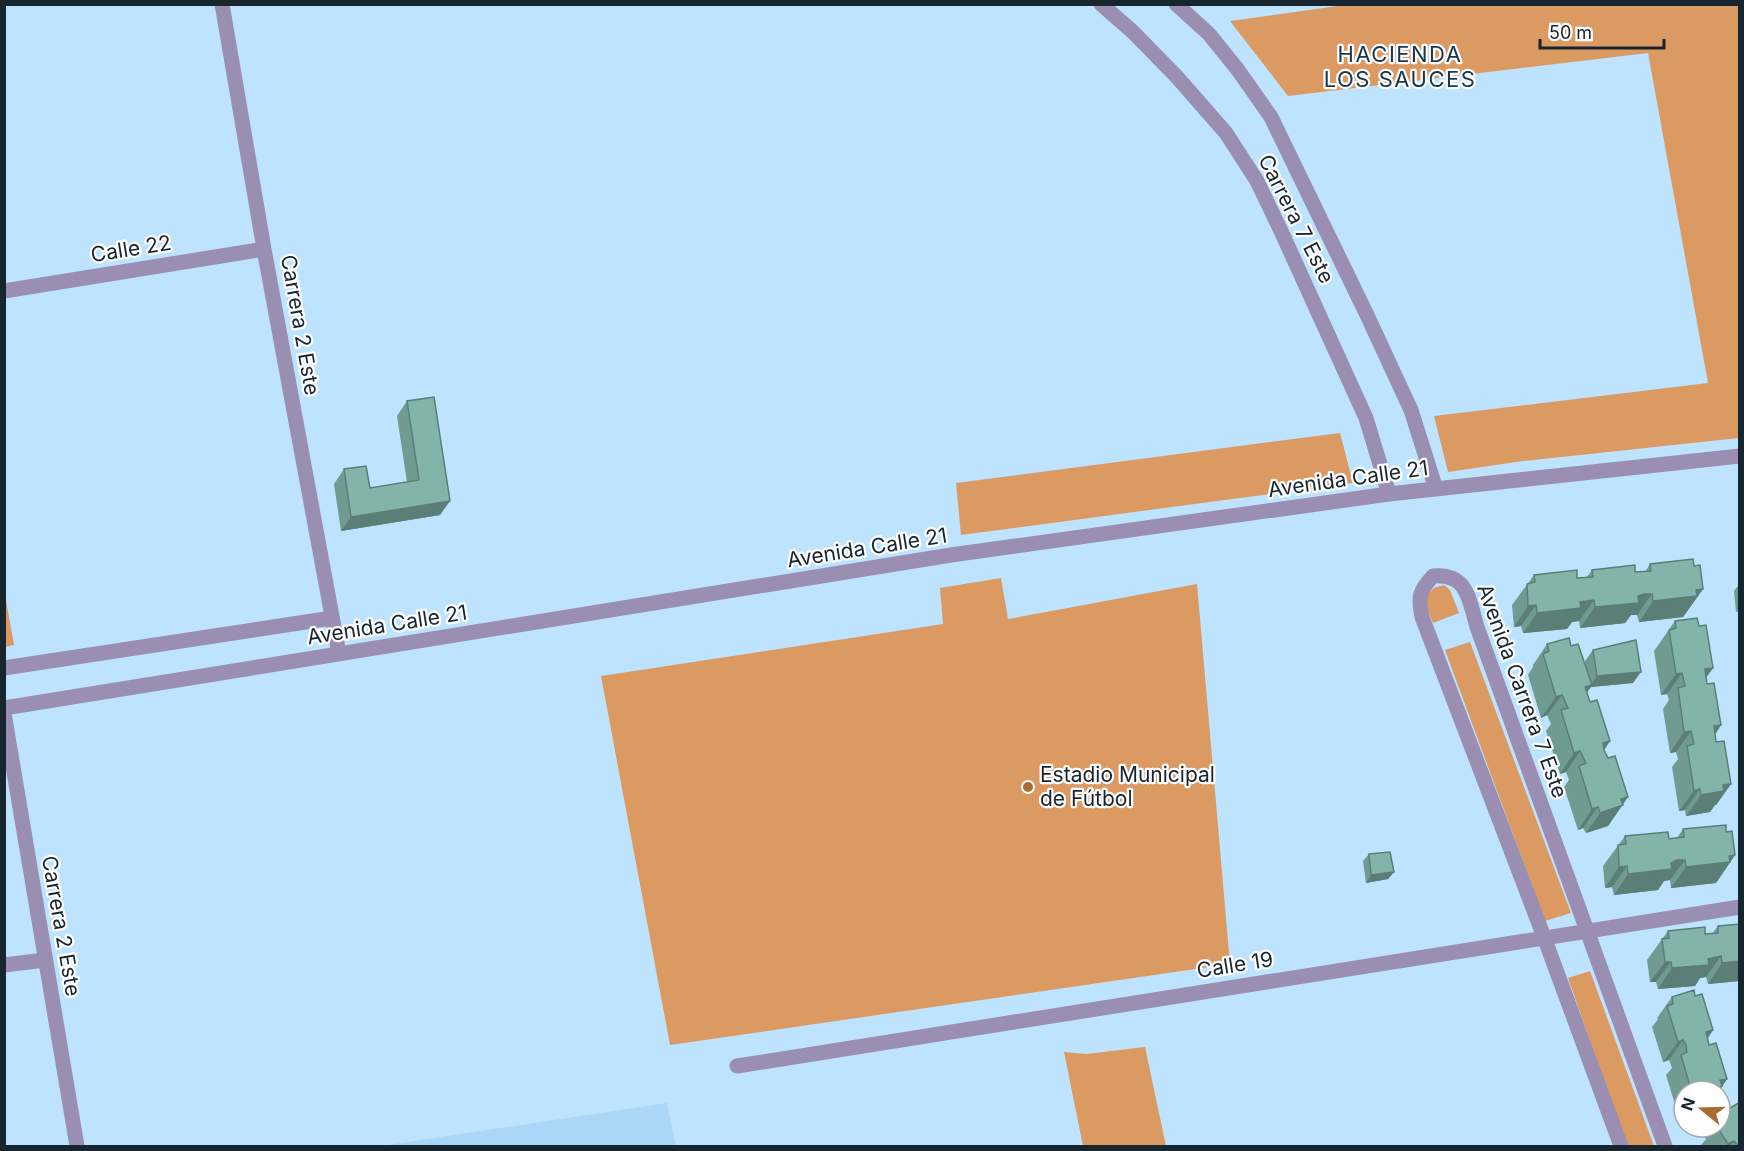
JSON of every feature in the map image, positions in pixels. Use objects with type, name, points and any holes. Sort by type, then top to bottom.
[{"type":"street","name":"Carrera 2 Este","points":[[222,4],[264,249],[339,654]]},
{"type":"street","name":"Carrera 7 Este","points":[[1101,4],[1133,32],[1177,77],[1226,133],[1257,182],[1366,418],[1389,494]]},
{"type":"street","name":"Carrera 7 Este","points":[[1176,4],[1209,34],[1271,117],[1411,410],[1436,489]]},
{"type":"street","name":"Calle 22","points":[[4,291],[264,249]]},
{"type":"street","name":"Avenida Calle 21","points":[[4,708],[951,555],[1389,494],[1740,456]]},
{"type":"street","name":"Avenida Carrera 7 Este","points":[[1621,1146],[1422,617],[1419,602],[1422,588],[1433,576],[1455,577],[1466,590],[1665,1146]]},
{"type":"street","name":"Avenida Calle 21","points":[[4,668],[332,618]]},
{"type":"street","name":"Carrera 2 Este","points":[[4,713],[77,1146]]},
{"type":"street","name":"Calle 19","points":[[736,1066],[1740,907]]},
{"type":"street","points":[[4,965],[45,960]]},
{"type":"shaded area","points":[[1345,5],[1739,5],[1739,438],[1523,461],[1448,472],[1434,416],[1708,383],[1648,53],[1288,96],[1230,21]]},
{"type":"shaded area","points":[[1340,433],[1353,483],[961,535],[956,483]]},
{"type":"shaded area","points":[[1001,578],[1008,619],[1197,584],[1230,964],[670,1045],[601,676],[943,624],[940,588]]},
{"type":"shaded area","points":[[1444,585],[1450,590],[1459,613],[1433,623],[1426,606],[1426,596],[1434,588]]},
{"type":"shaded area","points":[[4,589],[14,645],[5,647],[4,647]]},
{"type":"shaded area","points":[[1470,642],[1571,913],[1545,921],[1445,650]]},
{"type":"shaded area","points":[[1590,971],[1654,1146],[1627,1146],[1568,978]]},
{"type":"shaded area","points":[[1145,1047],[1166,1146],[1083,1146],[1064,1052],[1086,1054]]},
{"type":"shaded area","points":[[667,1103],[676,1146],[381,1146]]},
{"type":"building","points":[[434,397],[450,501],[351,517],[344,469],[366,466],[370,488],[419,480],[407,401]]},
{"type":"building","points":[[1693,559],[1694,566],[1700,565],[1703,589],[1696,590],[1697,596],[1653,601],[1652,594],[1644,594],[1638,596],[1639,603],[1595,607],[1594,600],[1580,602],[1581,608],[1537,613],[1536,605],[1528,606],[1527,584],[1535,582],[1534,575],[1577,570],[1577,578],[1593,577],[1592,570],[1635,565],[1635,572],[1651,571],[1650,564]]},
{"type":"building","points":[[1697,618],[1699,626],[1706,625],[1713,668],[1705,669],[1707,684],[1714,683],[1721,725],[1714,726],[1716,742],[1724,741],[1731,784],[1723,785],[1724,791],[1701,795],[1700,789],[1694,791],[1687,746],[1694,744],[1691,731],[1684,732],[1678,688],[1685,686],[1682,673],[1676,674],[1669,630],[1676,628],[1675,621]]},
{"type":"building","points":[[1569,638],[1571,646],[1578,644],[1592,685],[1585,687],[1590,702],[1597,700],[1610,741],[1603,743],[1604,750],[1608,758],[1615,756],[1628,797],[1621,799],[1623,805],[1600,813],[1598,807],[1592,809],[1579,766],[1586,763],[1580,751],[1574,753],[1561,710],[1568,708],[1562,695],[1556,697],[1543,654],[1549,651],[1547,644]]},
{"type":"building","points":[[1636,640],[1641,672],[1597,676],[1593,650]]},
{"type":"building","points":[[1726,825],[1726,832],[1732,831],[1735,855],[1729,856],[1730,862],[1686,867],[1685,860],[1677,860],[1671,863],[1672,869],[1628,874],[1627,866],[1619,867],[1618,845],[1626,844],[1625,836],[1668,832],[1669,839],[1684,837],[1683,829]]},
{"type":"building","points":[[1390,852],[1394,872],[1371,875],[1369,854]]},
{"type":"building","points":[[1740,924],[1740,961],[1722,963],[1721,956],[1708,959],[1709,965],[1672,968],[1671,962],[1665,962],[1662,939],[1669,938],[1668,931],[1705,927],[1705,934],[1718,933],[1718,926]]},
{"type":"building","points":[[1694,990],[1695,996],[1702,994],[1713,1030],[1706,1032],[1709,1045],[1716,1043],[1727,1079],[1688,1079],[1681,1055],[1687,1052],[1686,1045],[1683,1040],[1678,1042],[1667,1006],[1673,1004],[1672,997]]},
{"type":"building","points":[[1740,1102],[1740,1146],[1734,1141],[1728,1144],[1725,1139],[1732,1139],[1732,1107]]},
{"type":"place","name":"Estadio Municipal de Fútbol","points":[[1028,787]]},
{"type":"district","name":"HACIENDA LOS SAUCES","points":[[1400,66]]}]
